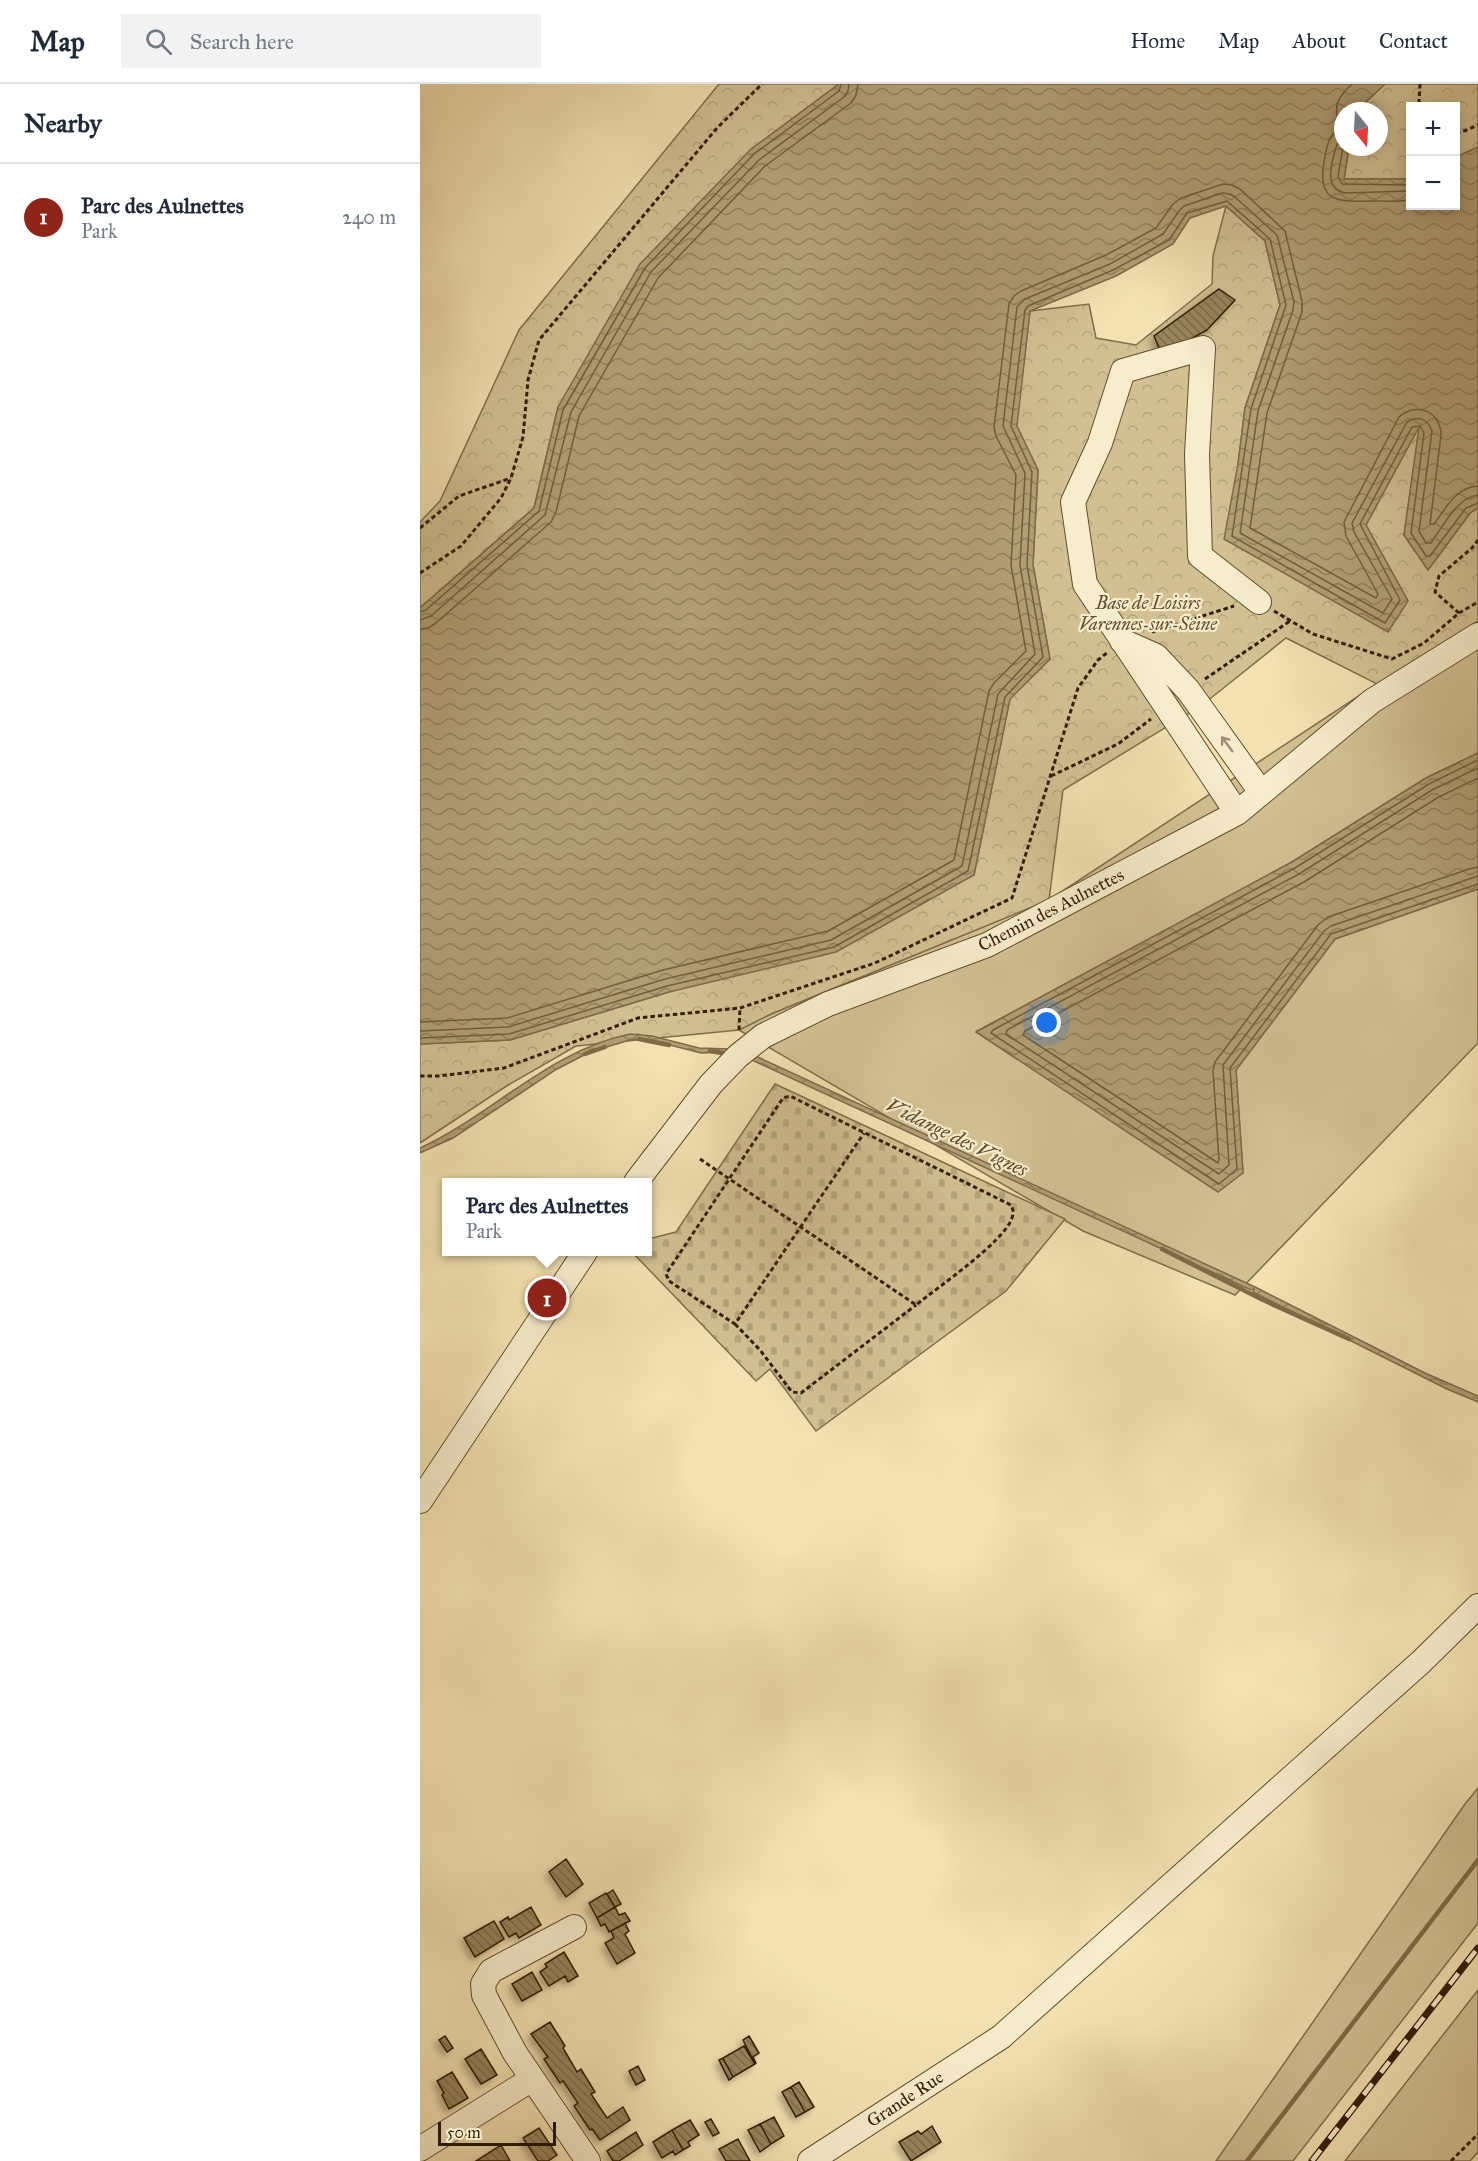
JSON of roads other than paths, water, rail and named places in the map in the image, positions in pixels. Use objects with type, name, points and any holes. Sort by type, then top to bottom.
[{"type":"street","points":[[1237,813],[1085,584],[1073,502],[1100,443],[1123,371],[1203,348],[1197,454],[1200,556],[1259,602]]},
{"type":"street","name":"Chemin des Aulnettes","points":[[639,1178],[711,1083],[738,1056],[763,1036],[828,1004],[987,945],[1237,813],[1372,701],[1478,635]]},
{"type":"street","points":[[1122,641],[1156,656],[1188,690],[1261,792]]},
{"type":"street","points":[[420,1501],[582,1256]]},
{"type":"street","name":"Grande Rue","points":[[810,2161],[1001,2037],[1421,1662],[1478,1606]]},
{"type":"street","points":[[574,1927],[491,1971],[483,1984],[484,1995],[515,2053],[588,2161]]},
{"type":"street","points":[[420,2149],[532,2079]]},
{"type":"water","points":[[839,84],[1385,84],[1366,102],[1334,102],[1334,156],[1348,156],[1344,179],[1406,178],[1406,210],[1460,210],[1460,155],[1478,147],[1478,508],[1470,513],[1428,570],[1404,535],[1419,427],[1366,525],[1408,601],[1388,632],[1224,539],[1238,464],[1245,408],[1280,305],[1265,241],[1226,206],[1190,218],[1173,244],[1116,276],[1030,311],[1017,426],[1038,470],[1033,565],[1050,659],[1010,699],[974,875],[836,952],[669,992],[510,1040],[420,1044],[420,608],[534,508],[558,407],[640,264],[750,150]]},
{"type":"water","points":[[1478,753],[1478,889],[1335,939],[1236,1070],[1243,1173],[1218,1192],[976,1032],[1292,862],[1426,778]]},
{"type":"water","points":[[630,1034],[652,1036],[699,1048],[728,1049],[725,1052],[701,1053],[662,1043],[633,1039],[590,1052],[557,1069],[453,1138],[420,1153],[420,1148],[472,1119],[547,1068],[601,1042]]},
{"type":"water","points":[[749,1053],[1255,1287],[1425,1373],[1478,1396],[1478,1402],[1447,1389],[1253,1292],[1254,1289],[1251,1290],[743,1056]]},
{"type":"waterway","name":"Vidange des Vignes","points":[[639,1039],[669,1045]]},
{"type":"waterway","name":"Vidange des Vignes","points":[[585,1054],[605,1047]]},
{"type":"waterway","name":"Vidange des Vignes","points":[[710,1051],[728,1054]]},
{"type":"waterway","name":"Vidange des Vignes","points":[[1162,1249],[1263,1300],[1349,1339]]},
{"type":"waterway","points":[[1247,2161],[1478,1860]]},
{"type":"railway","points":[[1312,2161],[1478,1948]]},
{"type":"place","name":"Parc des Aulnettes","points":[[547,1298]]},
{"type":"park label","name":"Base de Loisirs Varennes-sur-Seine","points":[[1148,613]]}]
